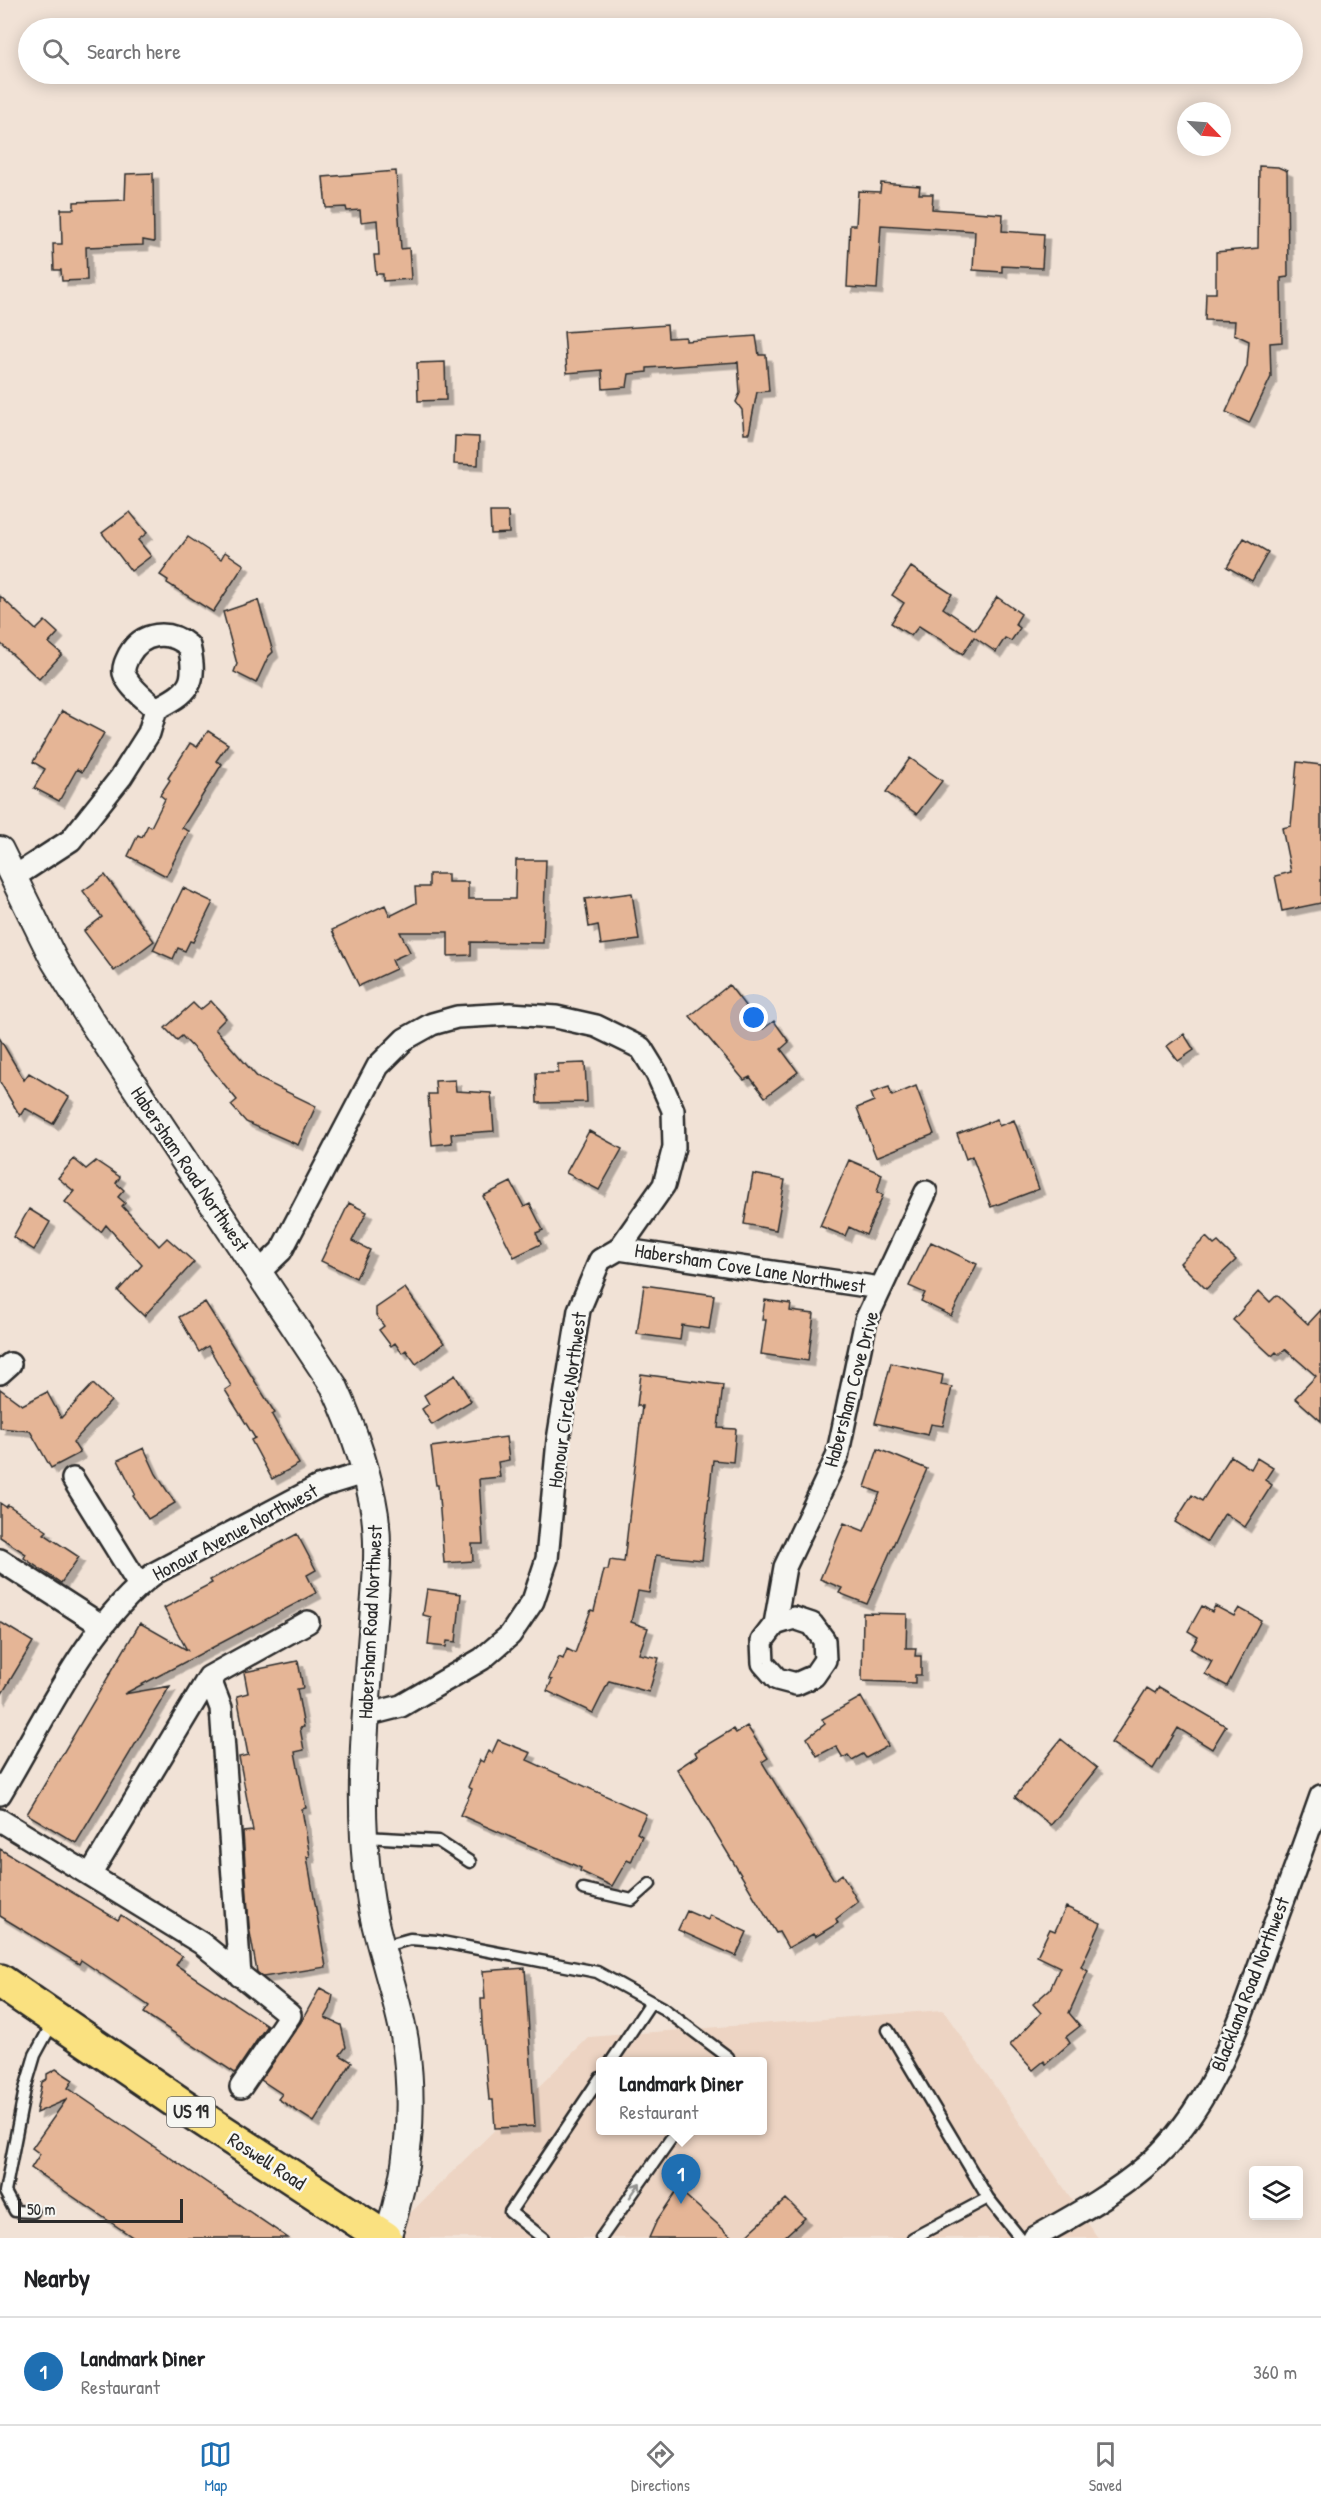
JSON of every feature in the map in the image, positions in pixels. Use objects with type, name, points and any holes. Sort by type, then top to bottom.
[{"type":"main road","name":"Roswell Road","points":[[0,1981],[183,2106],[386,2238]]},
{"type":"street","points":[[14,877],[71,840],[121,777],[149,733],[156,708]]},
{"type":"street","name":"Habersham Road Northwest","points":[[0,850],[54,960],[90,1019],[334,1386],[354,1430],[367,1472],[375,1517],[377,1559],[366,1714],[364,1837],[367,1874],[381,1947],[405,2039],[411,2094],[406,2168],[386,2238]]},
{"type":"street","name":"Honour Circle Northwest","points":[[259,1272],[281,1251],[378,1066],[405,1039],[432,1023],[457,1017],[510,1014],[556,1017],[596,1026],[642,1048],[673,1110],[675,1147],[664,1185],[619,1248],[600,1260],[579,1310],[558,1440],[547,1559],[533,1601],[510,1635],[482,1659],[401,1706],[366,1714]]},
{"type":"street","name":"Habersham Cove Drive","points":[[775,1624],[785,1567],[837,1457],[866,1320],[927,1192]]},
{"type":"street","name":"Habersham Cove Lane Northwest","points":[[619,1248],[880,1287]]},
{"type":"street","name":"Honour Avenue Northwest","points":[[0,1794],[6,1769],[101,1625],[139,1585],[155,1573],[318,1487],[367,1472]]},
{"type":"street","points":[[73,1479],[139,1585]]},
{"type":"street","points":[[0,1560],[101,1625]]},
{"type":"street","points":[[90,1875],[208,1677],[308,1622]]},
{"type":"street","points":[[208,1677],[222,1708],[240,1976]]},
{"type":"street","name":"Blackland Road Northwest","points":[[1034,2238],[1091,2206],[1146,2166],[1184,2125],[1209,2088],[1232,2043],[1321,1796]]},
{"type":"street","points":[[0,1820],[201,1943],[290,2015],[241,2087]]},
{"type":"lane","points":[[364,1837],[438,1841],[470,1862]]},
{"type":"lane","points":[[583,1889],[632,1900],[650,1884]]},
{"type":"lane","points":[[381,1947],[410,1939],[437,1941],[582,1968],[606,1976],[664,2009],[724,2057]]},
{"type":"lane","points":[[614,2057],[651,2002]]},
{"type":"lane","points":[[33,2212],[15,2211],[5,2192],[27,2081],[35,2055],[54,2019]]},
{"type":"lane","points":[[888,2030],[988,2198],[1020,2238]]},
{"type":"lane","points":[[543,2238],[510,2212],[596,2084]]},
{"type":"lane","points":[[601,2238],[673,2135]]},
{"type":"lane","points":[[913,2238],[988,2198]]},
{"type":"shaded area","points":[[943,2010],[1098,2238],[385,2238],[589,2037]]},
{"type":"building","points":[[1259,166],[1278,167],[1287,171],[1288,277],[1281,278],[1282,342],[1270,343],[1271,377],[1249,423],[1226,412],[1247,366],[1249,341],[1234,334],[1235,321],[1205,320],[1206,293],[1216,293],[1216,252],[1258,248]]},
{"type":"building","points":[[396,171],[401,249],[409,248],[411,279],[383,281],[383,274],[376,274],[374,255],[379,255],[377,220],[361,222],[360,210],[347,211],[346,207],[326,208],[323,177]]},
{"type":"building","points":[[153,173],[154,242],[143,240],[143,245],[86,247],[87,280],[62,281],[61,270],[54,270],[53,244],[62,244],[61,209],[74,209],[74,202],[125,200],[126,174]]},
{"type":"building","points":[[881,183],[920,186],[919,194],[933,194],[932,209],[1003,214],[1002,231],[1044,234],[1042,268],[1002,266],[1002,272],[973,270],[975,231],[881,225],[877,289],[847,287],[850,225],[856,225],[858,191],[880,192]]},
{"type":"building","points":[[667,325],[668,338],[686,337],[686,341],[756,336],[759,355],[766,355],[769,391],[757,392],[749,433],[744,433],[742,410],[736,402],[740,393],[738,362],[647,368],[647,372],[629,374],[627,387],[603,389],[602,370],[567,373],[564,332]]},
{"type":"building","points":[[445,362],[446,400],[418,401],[417,363]]},
{"type":"building","points":[[455,436],[479,437],[478,465],[454,464]]},
{"type":"building","points":[[130,512],[147,533],[138,540],[151,556],[131,571],[102,533]]},
{"type":"building","points":[[490,512],[508,512],[509,533],[491,534]]},
{"type":"building","points":[[188,537],[221,559],[225,552],[244,565],[213,612],[167,583],[168,580],[160,575]]},
{"type":"building","points":[[1244,538],[1268,552],[1252,581],[1227,567]]},
{"type":"building","points":[[911,567],[952,594],[943,608],[975,630],[997,597],[1021,614],[1015,624],[1020,628],[1011,641],[1005,638],[996,652],[974,637],[963,654],[919,626],[911,636],[891,623],[904,603],[892,595]]},
{"type":"building","points":[[0,596],[36,630],[45,621],[58,633],[49,643],[62,654],[39,679],[0,643]]},
{"type":"building","points":[[258,600],[273,652],[268,657],[256,683],[234,672],[237,664],[223,612]]},
{"type":"building","points":[[62,711],[104,733],[82,772],[77,769],[59,801],[34,788],[45,769],[33,762]]},
{"type":"building","points":[[208,731],[228,744],[216,761],[222,764],[182,828],[189,831],[166,876],[128,856],[138,835],[142,837],[148,825],[151,827],[165,799],[160,795],[190,743],[197,747]]},
{"type":"building","points":[[910,758],[942,781],[917,814],[886,792]]},
{"type":"building","points":[[1297,762],[1321,765],[1321,903],[1282,911],[1275,876],[1291,872],[1282,828],[1291,826]]},
{"type":"building","points":[[516,860],[546,860],[543,943],[471,942],[471,955],[448,956],[448,932],[400,932],[410,952],[392,960],[396,969],[359,986],[332,930],[385,905],[390,916],[416,903],[415,887],[429,887],[429,874],[448,874],[448,882],[468,882],[468,899],[515,899]]},
{"type":"building","points":[[105,875],[154,941],[114,971],[84,931],[102,917],[83,891]]},
{"type":"building","points":[[183,888],[213,902],[193,942],[190,941],[185,951],[178,948],[173,959],[153,950]]},
{"type":"building","points":[[632,893],[639,940],[601,945],[598,925],[589,927],[585,899]]},
{"type":"building","points":[[729,985],[763,1029],[774,1021],[789,1042],[781,1049],[798,1072],[765,1097],[750,1077],[744,1080],[690,1016]]},
{"type":"building","points":[[211,1001],[226,1018],[215,1029],[258,1078],[316,1106],[298,1145],[246,1122],[231,1105],[237,1100],[201,1056],[182,1036],[177,1040],[165,1028],[193,1003],[200,1010]]},
{"type":"building","points":[[1184,1034],[1194,1050],[1178,1061],[1167,1046]]},
{"type":"building","points":[[0,1039],[24,1080],[29,1073],[69,1097],[53,1124],[25,1108],[20,1116],[0,1082]]},
{"type":"building","points":[[585,1063],[587,1102],[537,1103],[536,1073],[558,1073],[558,1064]]},
{"type":"building","points":[[455,1080],[456,1091],[491,1093],[494,1131],[451,1134],[452,1143],[432,1145],[428,1094],[436,1094],[435,1081]]},
{"type":"building","points":[[916,1086],[934,1134],[876,1157],[857,1108],[874,1101],[871,1093],[889,1087],[892,1096]]},
{"type":"building","points":[[997,1119],[999,1126],[1014,1120],[1039,1189],[991,1207],[972,1156],[966,1159],[957,1134]]},
{"type":"building","points":[[589,1131],[622,1149],[599,1190],[566,1173]]},
{"type":"building","points":[[74,1159],[86,1169],[96,1161],[120,1177],[116,1183],[124,1190],[118,1197],[125,1203],[122,1206],[159,1246],[167,1238],[194,1262],[144,1316],[118,1291],[142,1265],[106,1225],[101,1232],[65,1202],[74,1191],[58,1178]]},
{"type":"building","points":[[849,1160],[882,1174],[877,1192],[883,1195],[866,1235],[849,1227],[845,1236],[820,1226]]},
{"type":"building","points":[[753,1174],[785,1180],[776,1230],[744,1224]]},
{"type":"building","points":[[511,1182],[524,1207],[530,1204],[543,1230],[536,1233],[541,1244],[514,1257],[483,1196]]},
{"type":"building","points":[[349,1203],[367,1212],[352,1241],[370,1250],[356,1278],[321,1261]]},
{"type":"building","points":[[29,1209],[50,1222],[34,1250],[13,1237]]},
{"type":"building","points":[[1206,1237],[1214,1245],[1218,1242],[1236,1260],[1206,1289],[1180,1263]]},
{"type":"building","points":[[931,1242],[977,1264],[951,1316],[921,1301],[925,1293],[909,1286]]},
{"type":"building","points":[[644,1285],[714,1295],[709,1329],[682,1325],[680,1340],[637,1334]]},
{"type":"building","points":[[405,1288],[444,1343],[416,1364],[406,1350],[402,1353],[395,1343],[391,1346],[379,1330],[384,1326],[376,1315],[376,1308]]},
{"type":"building","points":[[1259,1291],[1270,1302],[1277,1295],[1308,1324],[1321,1310],[1321,1421],[1295,1398],[1316,1376],[1285,1349],[1279,1355],[1276,1352],[1272,1356],[1233,1320]]},
{"type":"building","points":[[765,1300],[791,1304],[790,1311],[814,1314],[808,1361],[761,1354],[766,1320],[762,1320]]},
{"type":"building","points":[[205,1302],[275,1413],[272,1415],[299,1464],[272,1479],[251,1440],[255,1438],[225,1390],[231,1386],[208,1346],[199,1352],[179,1317]]},
{"type":"building","points":[[891,1363],[943,1375],[941,1385],[952,1387],[943,1426],[931,1424],[928,1435],[875,1423]]},
{"type":"building","points":[[641,1374],[723,1385],[718,1428],[736,1429],[733,1462],[713,1460],[702,1560],[656,1555],[649,1593],[638,1591],[631,1622],[648,1628],[639,1654],[659,1658],[649,1692],[609,1681],[593,1713],[547,1691],[552,1680],[549,1679],[559,1657],[563,1659],[567,1649],[575,1653],[591,1610],[594,1611],[604,1570],[608,1570],[610,1560],[624,1562],[642,1406],[637,1406]]},
{"type":"building","points":[[455,1375],[471,1401],[432,1425],[422,1409],[429,1404],[424,1395]]},
{"type":"building","points":[[93,1384],[111,1401],[73,1442],[80,1453],[51,1468],[30,1431],[0,1428],[0,1389],[22,1405],[47,1392],[61,1418]]},
{"type":"building","points":[[506,1437],[509,1460],[498,1462],[500,1477],[479,1479],[483,1544],[472,1544],[473,1561],[444,1563],[438,1485],[436,1485],[431,1447]]},
{"type":"building","points":[[144,1448],[156,1474],[175,1503],[148,1519],[133,1496],[135,1494],[118,1460]]},
{"type":"building","points":[[878,1449],[927,1469],[867,1604],[839,1593],[842,1588],[820,1579],[844,1523],[864,1531],[880,1493],[865,1487]]},
{"type":"building","points":[[1231,1456],[1251,1469],[1257,1458],[1273,1468],[1265,1480],[1272,1485],[1245,1527],[1225,1513],[1207,1542],[1175,1522],[1192,1495],[1202,1501]]},
{"type":"building","points":[[0,1503],[6,1507],[8,1505],[47,1531],[44,1534],[79,1557],[61,1583],[24,1558],[26,1554],[0,1537]]},
{"type":"building","points":[[297,1534],[316,1570],[307,1575],[316,1593],[124,1694],[170,1686],[76,1843],[27,1814],[140,1623],[187,1650],[164,1608],[212,1583],[210,1580]]},
{"type":"building","points":[[427,1589],[461,1594],[456,1642],[447,1641],[446,1647],[428,1645],[431,1617],[423,1615]]},
{"type":"building","points":[[1202,1606],[1212,1612],[1215,1606],[1234,1616],[1239,1608],[1261,1620],[1227,1686],[1205,1674],[1212,1661],[1191,1649],[1198,1637],[1188,1631]]},
{"type":"building","points":[[863,1613],[907,1614],[906,1648],[916,1648],[915,1656],[921,1656],[921,1675],[915,1675],[915,1683],[862,1681]]},
{"type":"building","points":[[0,1622],[33,1642],[0,1697]]},
{"type":"building","points":[[298,1661],[303,1688],[297,1689],[304,1727],[300,1728],[304,1750],[295,1752],[306,1808],[302,1809],[310,1857],[307,1857],[326,1967],[263,1977],[257,1972],[249,1927],[243,1832],[253,1831],[239,1757],[248,1755],[237,1696],[248,1693],[244,1672]]},
{"type":"building","points":[[1159,1687],[1226,1726],[1212,1749],[1178,1728],[1153,1769],[1111,1743],[1147,1688],[1155,1693]]},
{"type":"building","points":[[861,1697],[888,1746],[866,1758],[863,1754],[852,1760],[848,1755],[843,1758],[836,1746],[817,1756],[807,1738],[825,1724],[822,1719]]},
{"type":"building","points":[[747,1726],[768,1758],[762,1762],[834,1880],[842,1874],[858,1902],[836,1919],[838,1923],[815,1937],[813,1934],[788,1948],[779,1932],[776,1933],[677,1769],[697,1756],[695,1752],[733,1729],[736,1733]]},
{"type":"building","points":[[1061,1739],[1097,1768],[1051,1825],[1015,1797]]},
{"type":"building","points":[[498,1740],[531,1753],[527,1760],[646,1814],[637,1833],[642,1836],[631,1862],[627,1860],[612,1886],[580,1871],[581,1868],[460,1815],[472,1789],[468,1787],[480,1760],[483,1762],[488,1751],[492,1753]]},
{"type":"building","points":[[0,1849],[118,1920],[121,1915],[182,1956],[176,1965],[267,2025],[235,2073],[144,2013],[149,2006],[81,1960],[79,1964],[0,1916]]},
{"type":"building","points":[[1066,1907],[1101,1923],[1081,1967],[1088,1971],[1069,2013],[1080,2026],[1066,2037],[1070,2043],[1046,2064],[1044,2061],[1033,2070],[1010,2045],[1041,2013],[1033,2004],[1050,1989],[1060,1967],[1037,1956],[1050,1929],[1055,1931]]},
{"type":"building","points":[[687,1911],[708,1920],[710,1915],[747,1932],[736,1956],[678,1930]]},
{"type":"building","points":[[525,1968],[535,2126],[495,2128],[493,2100],[489,2100],[482,2024],[481,1999],[485,1999],[483,1971]]},
{"type":"building","points":[[320,1988],[333,1995],[325,2018],[341,2025],[346,2047],[340,2055],[352,2062],[314,2122],[278,2099],[282,2094],[261,2080],[301,2022]]},
{"type":"building","points":[[56,2069],[73,2080],[68,2088],[288,2238],[134,2238],[31,2168],[40,2154],[32,2148],[66,2100],[36,2113],[42,2082],[47,2079],[47,2074]]},
{"type":"building","points":[[678,2189],[733,2238],[649,2238],[657,2220]]},
{"type":"building","points":[[786,2199],[805,2218],[783,2238],[744,2238]]},
{"type":"place","name":"Landmark Diner","points":[[681,2204]]}]
